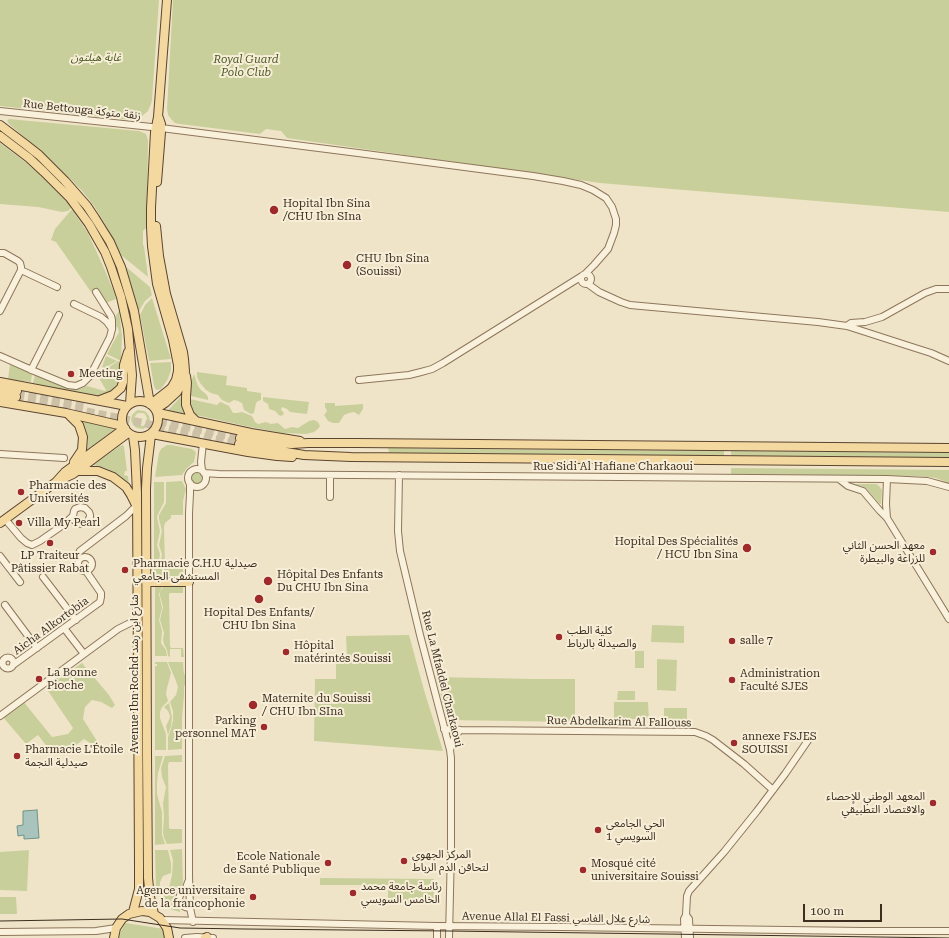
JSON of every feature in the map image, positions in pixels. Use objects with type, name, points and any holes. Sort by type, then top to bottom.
[{"type":"main road","points":[[167,0],[158,117],[156,197],[157,242],[166,294],[183,352],[187,383],[186,405],[190,415],[197,421]]},
{"type":"main road","points":[[0,125],[39,155],[65,180],[87,206],[110,242],[121,267],[134,311],[154,408],[159,422],[152,434],[140,438],[127,431],[66,413],[0,402]]},
{"type":"main road","points":[[154,408],[172,387],[176,380],[178,371],[173,340],[157,284],[152,246],[151,208],[158,128]]},
{"type":"main road","points":[[0,136],[29,158],[70,198],[89,224],[105,252],[116,282],[128,329],[132,375],[129,405]]},
{"type":"main road","points":[[99,401],[113,395],[121,388],[126,359],[130,347]]},
{"type":"main road","points":[[154,408],[165,403],[177,392],[182,383],[185,371]]},
{"type":"main road","points":[[0,382],[99,401],[129,405]]},
{"type":"main road","points":[[0,388],[17,394],[0,394]]},
{"type":"main road","points":[[127,431],[122,417],[124,411],[129,405],[137,401],[144,401],[154,408],[197,421],[251,433],[293,439],[308,443]]},
{"type":"main road","points":[[66,413],[79,425],[83,437],[83,446],[73,470]]},
{"type":"main road","points":[[3,521],[127,431]]},
{"type":"main road","name":"Avenue Ibn Rochd شارع ابن رشد","points":[[127,431],[136,464],[137,508],[139,885],[133,912]]},
{"type":"main road","points":[[152,434],[277,456],[293,457],[304,455]]},
{"type":"main road","name":"Avenue Ibn Rochd شارع ابن رشد","points":[[152,434],[147,468],[146,489],[146,582],[148,878],[154,914]]},
{"type":"main road","points":[[949,448],[292,444],[239,441],[304,455],[351,457],[949,462]]},
{"type":"main road","points":[[73,470],[98,471],[113,477],[126,487],[137,508]]},
{"type":"main road","points":[[146,582],[189,582]]},
{"type":"main road","points":[[114,938],[116,928],[125,916],[133,912],[142,911],[150,912],[162,920],[167,928],[169,938]]},
{"type":"street","name":"Rue Bettouga زنقة متوكة","points":[[0,111],[158,128],[498,171],[581,185],[606,198],[612,207],[616,219],[614,233],[608,249],[594,265],[587,279],[568,285],[432,369],[409,375],[359,380]]},
{"type":"street","points":[[0,253],[4,253],[18,261],[21,265],[21,270],[0,311]]},
{"type":"street","points":[[21,270],[57,287]]},
{"type":"street","points":[[587,279],[603,294],[621,302],[640,306],[847,326],[932,353],[949,361]]},
{"type":"street","points":[[847,326],[851,323],[871,321],[882,317],[925,293],[936,289],[949,289]]},
{"type":"street","points":[[0,356],[68,385],[76,386],[83,383],[90,376],[110,337],[112,329],[112,320],[96,292]]},
{"type":"street","points":[[74,304],[98,315],[107,322],[112,329]]},
{"type":"street","points":[[98,315],[106,308]]},
{"type":"street","points":[[31,370],[59,315]]},
{"type":"street","points":[[200,471],[203,443]]},
{"type":"street","points":[[0,454],[64,458]]},
{"type":"street","points":[[193,922],[190,908],[189,876],[189,474],[191,471],[200,471],[206,476],[206,480]]},
{"type":"street","name":"Rue Sidi Al Hafiane Charkaoui","points":[[200,471],[218,474],[839,479],[848,486],[863,491],[887,518],[949,619]]},
{"type":"street","points":[[190,483],[194,486],[198,486],[204,484],[206,480],[218,474]]},
{"type":"street","points":[[330,475],[330,497]]},
{"type":"street","name":"Rue La Mfaddel Charkaoui","points":[[399,475],[398,531],[400,551],[450,750],[449,938]]},
{"type":"street","points":[[839,479],[927,481],[949,487]]},
{"type":"street","points":[[887,479],[887,518]]},
{"type":"street","points":[[190,497],[198,486]]},
{"type":"street","points":[[80,551],[137,508]]},
{"type":"street","points":[[3,521],[27,543],[32,545],[63,525],[73,516]]},
{"type":"street","points":[[0,556],[20,582]]},
{"type":"street","name":"Aicha Alkortobia","points":[[13,665],[100,602],[101,594],[86,571]]},
{"type":"street","points":[[43,576],[76,620]]},
{"type":"street","points":[[5,605],[38,648]]},
{"type":"street","points":[[0,716],[118,629],[138,619]]},
{"type":"street","points":[[64,628],[84,654]]},
{"type":"street","name":"Rue Abdelkarim Al Fallouss","points":[[444,729],[694,732],[713,740],[773,790]]},
{"type":"street","points":[[450,750],[454,738],[460,730]]},
{"type":"street","points":[[685,938],[689,919],[686,915],[689,891],[728,847],[773,790],[809,738]]},
{"type":"street","points":[[189,876],[186,888],[180,895],[179,899],[182,905],[190,908]]},
{"type":"street","name":"Avenue Allal El Fassi شارع علال الفاسي","points":[[162,920],[193,922],[437,926],[949,931]]},
{"type":"street","points":[[437,926],[437,938]]},
{"type":"street","points":[[0,932],[96,931],[116,928]]},
{"type":"street","points":[[687,929],[690,938]]},
{"type":"street","points":[[186,938],[208,938]]},
{"type":"green space","name":"غابة هيلتون","points":[[0,0],[159,0],[152,100],[148,111],[142,116],[132,120],[0,106]]},
{"type":"green space","name":"Royal Guard Polo Club","points":[[173,0],[949,0],[949,212],[600,183],[287,138],[281,131],[266,129],[260,134],[175,123],[168,115],[167,109]]},
{"type":"green space","points":[[9,119],[139,131],[146,134],[148,140],[147,227],[143,231],[143,245],[148,277],[121,255],[104,222],[83,192],[51,160],[9,124],[7,121]]},
{"type":"green space","points":[[0,129],[40,160],[78,199],[101,231],[116,263],[128,301],[140,361],[137,361],[133,330],[118,275],[109,252],[96,228],[81,206],[55,177],[35,157],[0,131]]},
{"type":"green space","points":[[0,143],[41,176],[72,207],[68,211],[62,212],[38,207],[0,204]]},
{"type":"green space","points":[[72,209],[88,233],[116,299],[106,303],[97,288],[91,292],[56,242],[51,240],[55,229]]},
{"type":"green space","points":[[125,266],[150,287],[152,295],[145,301],[139,311]]},
{"type":"green space","points":[[152,298],[171,359],[149,361],[140,315],[145,305]]},
{"type":"green space","points":[[119,311],[122,336],[121,361],[107,354],[119,332],[118,328],[114,325],[115,317]]},
{"type":"green space","points":[[106,356],[117,361],[103,369],[102,367]]},
{"type":"green space","points":[[118,361],[121,362],[121,376],[119,383],[112,391],[99,396],[91,396],[33,383],[35,375],[69,389],[80,389],[87,386],[105,391],[106,390],[98,376]]},
{"type":"green space","points":[[171,362],[171,370],[168,379],[161,389],[156,390],[150,363]]},
{"type":"green space","points":[[10,364],[32,374],[31,382],[8,379]]},
{"type":"green space","points":[[197,372],[227,376],[226,385],[247,388],[247,391],[261,393],[261,400],[256,403],[254,413],[251,414],[244,410],[242,403],[238,401],[234,400],[229,403],[222,400],[218,395],[206,390],[197,377]]},
{"type":"green space","points":[[194,374],[198,386],[206,394],[208,400],[190,395]]},
{"type":"green space","points":[[181,396],[185,414],[168,411],[168,410]]},
{"type":"green space","points":[[263,397],[309,402],[307,414],[290,412],[282,407],[281,410],[284,413],[280,416],[275,411],[269,409],[268,404],[263,401]]},
{"type":"green space","points":[[190,399],[217,405],[221,402],[229,406],[233,413],[242,412],[252,416],[258,424],[266,422],[271,424],[278,423],[285,429],[292,427],[298,428],[309,421],[314,420],[318,422],[320,426],[314,432],[306,434],[282,433],[250,427],[196,415],[194,414],[190,404]]},
{"type":"green space","points":[[325,403],[335,403],[335,406],[363,404],[363,409],[359,415],[354,412],[349,413],[344,415],[339,423],[333,423],[328,421],[324,415],[327,411]]},
{"type":"green space","points":[[136,411],[144,411],[149,416],[149,424],[143,429],[135,427],[132,423],[132,415]],"holes":[[[138,413],[143,413],[147,418],[146,423],[143,426],[136,424],[134,420],[135,416]]]},
{"type":"green space","points":[[81,421],[115,429],[87,450],[88,440],[86,430]]},
{"type":"green space","points":[[123,445],[127,471],[125,471],[124,475],[128,476],[129,485],[114,472],[93,465]]},
{"type":"green space","points":[[167,445],[192,449],[196,452],[194,462],[182,475],[155,477],[159,453],[161,449]]},
{"type":"green space","points":[[388,448],[724,451],[724,456],[389,453]]},
{"type":"green space","points":[[731,451],[949,453],[949,458],[731,456]]},
{"type":"green space","points":[[731,468],[949,470],[949,483],[936,478],[918,476],[731,474]]},
{"type":"green space","points":[[199,472],[202,473],[202,483],[195,484],[192,483],[191,476],[192,473]]},
{"type":"green space","points":[[182,481],[186,489],[183,501],[183,515],[171,515],[171,518],[165,523],[164,527],[165,568],[183,569],[183,576],[164,576],[164,569],[161,561],[162,554],[159,545],[162,531],[159,515],[166,503],[166,482]]},
{"type":"green space","points":[[154,482],[164,482],[164,502],[157,517],[160,531],[157,545],[160,554],[159,561],[162,568],[162,576],[154,576]]},
{"type":"green space","points":[[854,484],[876,484],[879,486],[882,490],[881,504],[866,488]]},
{"type":"green space","points":[[155,587],[162,587],[159,594],[162,608],[159,620],[162,631],[161,643],[166,650],[167,656],[155,656]]},
{"type":"green space","points":[[163,587],[183,587],[183,593],[169,594],[170,646],[171,648],[183,648],[184,657],[181,657],[181,649],[170,649],[170,657],[168,656],[164,644],[164,633],[160,620],[163,607],[160,592]]},
{"type":"green space","points":[[652,625],[684,626],[684,643],[651,642]]},
{"type":"green space","points":[[409,635],[443,751],[314,741],[315,679],[336,679],[336,657],[347,657],[346,636]]},
{"type":"green space","points":[[635,651],[644,651],[644,668],[635,668]]},
{"type":"green space","points":[[657,659],[677,660],[676,691],[657,690]]},
{"type":"green space","points":[[155,662],[167,662],[171,673],[166,694],[168,701],[162,707],[160,712],[160,718],[166,734],[166,750],[155,750],[155,666],[157,666],[157,664],[155,664]]},
{"type":"green space","points":[[168,662],[183,662],[184,674],[186,675],[182,718],[182,749],[168,750],[168,737],[173,720],[173,711],[170,702],[176,695],[178,687]]},
{"type":"green space","points":[[82,663],[109,695],[115,705],[112,708],[101,702],[92,700],[85,707],[83,719],[97,741],[98,748],[84,739],[72,748],[60,754],[48,748],[38,735],[26,744],[2,716],[23,701],[52,737],[68,734],[73,728],[46,688]]},
{"type":"green space","points":[[436,677],[575,679],[575,722],[447,720]]},
{"type":"green space","points":[[618,691],[635,691],[635,700],[617,700]]},
{"type":"green space","points":[[614,702],[648,702],[649,719],[614,719]]},
{"type":"green space","points":[[169,703],[172,717],[168,735],[166,726],[170,716],[164,707]]},
{"type":"green space","points":[[664,708],[687,708],[687,719],[664,719]]},
{"type":"green space","points":[[182,755],[182,762],[169,762],[168,765],[169,828],[182,829],[182,843],[167,844],[163,832],[163,803],[166,787],[162,777],[161,768],[165,756]]},
{"type":"green space","points":[[155,756],[163,756],[158,773],[157,794],[162,812],[162,835],[165,844],[155,845]]},
{"type":"green space","points":[[182,849],[183,884],[176,892],[174,900],[175,905],[180,912],[165,906],[160,900],[169,888],[172,875],[173,860],[170,850]]},
{"type":"green space","points":[[29,850],[27,891],[0,890],[0,852]]},
{"type":"green space","points":[[155,850],[168,850],[171,863],[171,873],[163,876],[160,882],[160,889],[163,894],[160,899],[156,889]]},
{"type":"green space","points":[[320,878],[434,879],[434,900],[428,904],[388,904],[388,885],[320,885]]},
{"type":"green space","points":[[0,897],[16,897],[17,914],[0,914]]},
{"type":"green space","points":[[125,923],[164,929],[166,938],[119,938]]},
{"type":"water","points":[[37,810],[39,838],[24,839],[24,835],[18,836],[17,826],[23,825],[23,811]]},
{"type":"tunnel","points":[[17,391],[87,406]]},
{"type":"tunnel","points":[[16,397],[239,444]]},
{"type":"tunnel","points":[[159,421],[240,438]]},
{"type":"tram line","points":[[0,921],[122,919],[180,928],[949,938]]},
{"type":"place","name":"Hopital Ibn Sina /CHU Ibn SIna","points":[[274,210]]},
{"type":"place","name":"CHU Ibn Sina (Souissi)","points":[[347,265]]},
{"type":"place","name":"Meeting","points":[[71,374]]},
{"type":"place","name":"Pharmacie des Universités","points":[[21,492]]},
{"type":"place","name":"Villa My Pearl","points":[[19,523]]},
{"type":"place","name":"LP Traiteur Pâtissier Rabat","points":[[50,543]]},
{"type":"place","name":"Hopital Des Spécialités / HCU Ibn Sina","points":[[747,548]]},
{"type":"place","name":"معهد الحسن الثاني للزراعة والبيطرة","points":[[933,552]]},
{"type":"place","name":"Pharmacie C.H.U صيدلية المستشفى الجامعي","points":[[125,570]]},
{"type":"place","name":"Hôpital Des Enfants Du CHU Ibn Sina","points":[[268,581]]},
{"type":"place","name":"Hopital Des Enfants/ CHU Ibn Sina","points":[[259,599]]},
{"type":"place","name":"كلية الطب والصيدلة بالرباط","points":[[559,637]]},
{"type":"place","name":"salle 7","points":[[732,641]]},
{"type":"place","name":"Hôpital matérintés Souissi","points":[[286,652]]},
{"type":"place","name":"La Bonne Pioche","points":[[39,679]]},
{"type":"place","name":"Administration Faculté SJES","points":[[732,680]]},
{"type":"place","name":"Maternite du Souissi / CHU Ibn SIna","points":[[253,705]]},
{"type":"place","name":"Parking personnel MAT","points":[[264,727]]},
{"type":"place","name":"annexe FSJES SOUISSI","points":[[734,743]]},
{"type":"place","name":"Pharmacie L'Étoile صيدلية النجمة","points":[[17,756]]},
{"type":"place","name":"المعهد الوطني للإحصاء والاقتصاد التطبيقي","points":[[933,803]]},
{"type":"place","name":"الحي الجامعي السويسي 1","points":[[598,830]]},
{"type":"place","name":"المركز الجهوي لتحاقن الدم الرباط","points":[[404,861]]},
{"type":"place","name":"Ecole Nationale de Santé Publique","points":[[328,863]]},
{"type":"place","name":"Mosqué cité universitaire Souissi","points":[[583,870]]},
{"type":"place","name":"رئاسة جامعة محمد الخامس السويسي","points":[[353,893]]},
{"type":"place","name":"Agence universitaire de la francophonie","points":[[253,897]]}]
